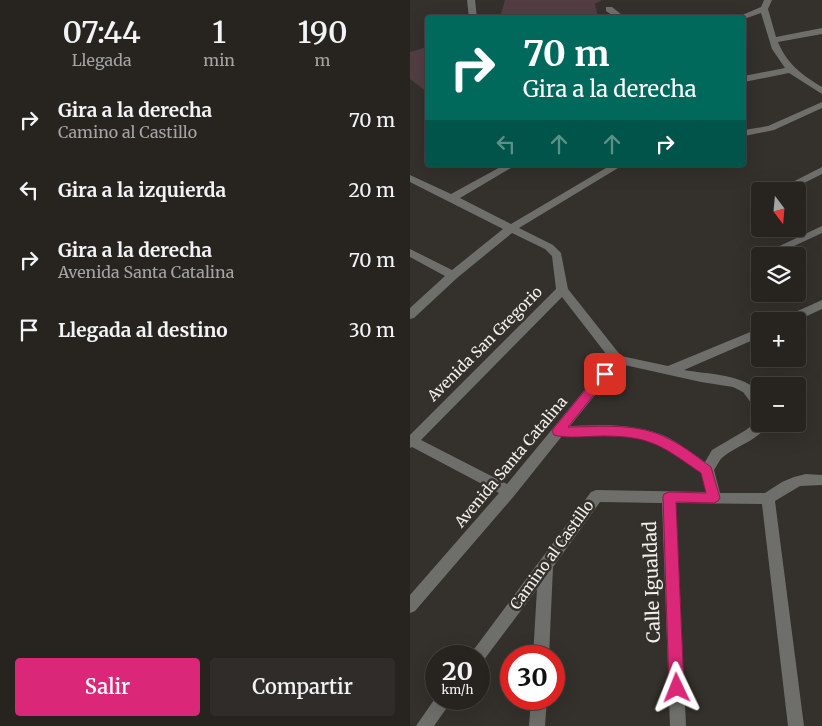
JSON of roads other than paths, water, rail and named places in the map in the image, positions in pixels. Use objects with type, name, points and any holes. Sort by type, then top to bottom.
[{"type":"street","points":[[471,0],[473,15]]},
{"type":"street","points":[[768,0],[764,9],[773,40],[790,70],[822,91]]},
{"type":"street","points":[[609,8],[618,15]]},
{"type":"street","points":[[746,15],[764,9]]},
{"type":"street","points":[[773,40],[822,31]]},
{"type":"street","points":[[746,79],[790,70]]},
{"type":"street","points":[[746,133],[771,128],[822,105]]},
{"type":"street","points":[[451,199],[507,167]]},
{"type":"street","points":[[410,315],[453,275],[511,228],[615,167]]},
{"type":"street","points":[[798,182],[822,170]]},
{"type":"street","points":[[410,178],[549,247],[557,255],[562,290],[617,359],[701,378],[736,383],[748,389],[751,393]]},
{"type":"street","points":[[782,247],[822,229]]},
{"type":"street","points":[[410,252],[453,275]]},
{"type":"street","name":"Avenida San Gregorio","points":[[411,441],[562,290]]},
{"type":"street","points":[[805,312],[822,304]]},
{"type":"street","points":[[669,371],[751,336]]},
{"type":"street","name":"Avenida Santa Catalina","points":[[410,606],[509,492],[617,359]]},
{"type":"street","points":[[558,431],[625,431],[648,435],[664,442],[707,470],[714,498]]},
{"type":"street","points":[[707,470],[717,454],[753,432]]},
{"type":"street","points":[[411,441],[509,492]]},
{"type":"street","points":[[796,726],[768,499],[788,484],[809,479],[822,480]]},
{"type":"street","name":"Camino al Castillo","points":[[485,645],[546,566],[596,496],[768,499]]},
{"type":"street","name":"Calle Igualdad","points":[[669,497],[678,726]]},
{"type":"street","points":[[542,645],[546,566]]},
{"type":"street","points":[[424,726],[436,710]]},
{"type":"street","points":[[537,726],[538,710]]}]
